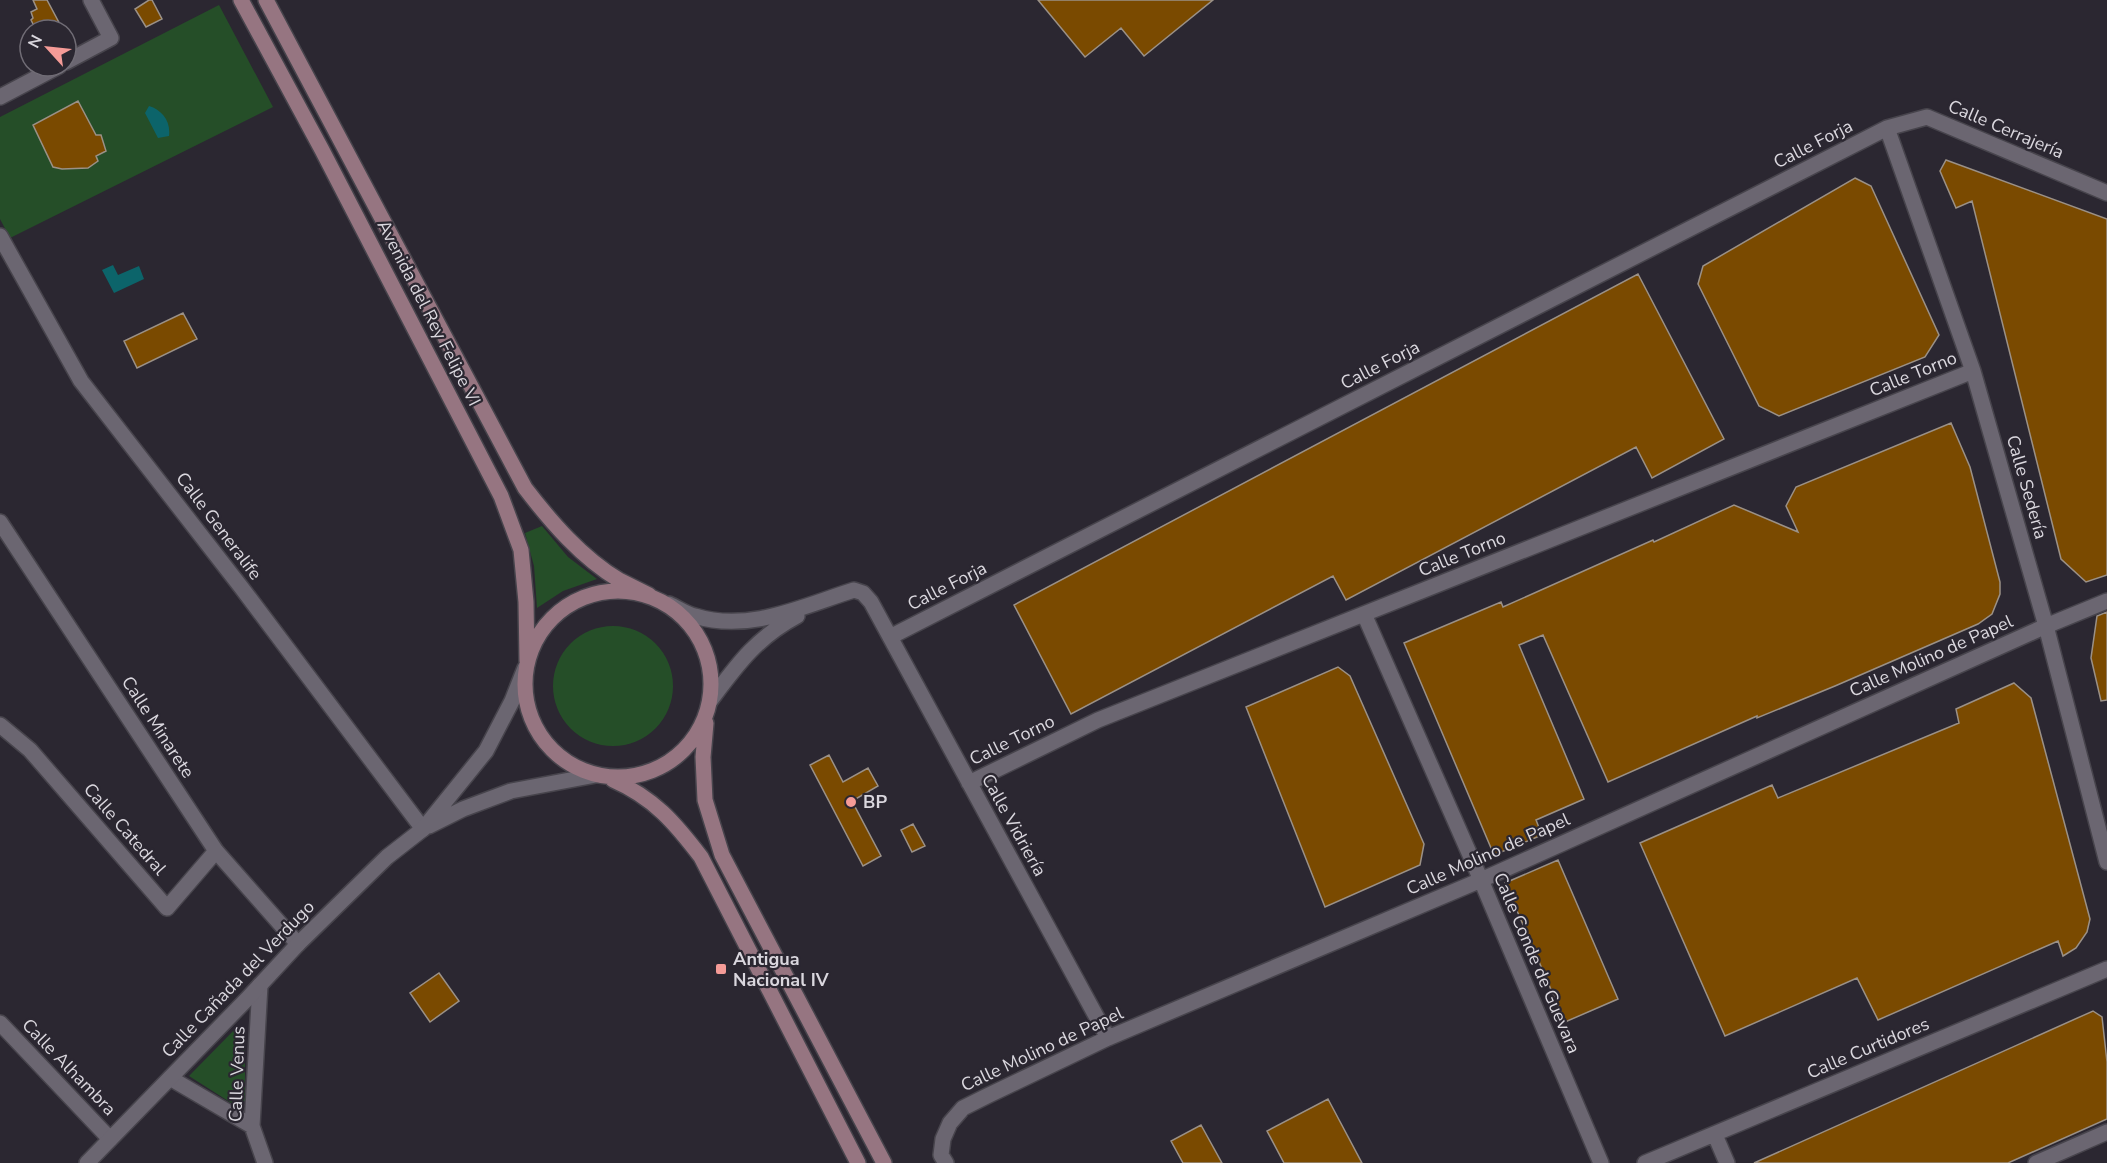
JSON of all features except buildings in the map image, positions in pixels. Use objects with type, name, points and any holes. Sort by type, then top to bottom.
[{"type":"main road","name":"Avenida del Rey Felipe VI","points":[[241,0],[322,150],[501,496],[522,550],[526,602],[526,664]]},
{"type":"main road","name":"Avenida del Rey Felipe VI","points":[[266,0],[525,488],[544,513],[595,562],[619,580],[649,595]]},
{"type":"main road","points":[[858,1163],[701,857],[665,814],[631,788],[570,765],[549,747],[533,724],[525,696],[526,664],[539,632],[561,609],[588,594],[619,590],[649,595],[669,604],[686,619],[699,636],[708,657],[712,679],[703,757],[705,800],[722,855],[884,1163]]},
{"type":"main road","points":[[602,776],[629,777],[649,772],[668,763],[684,750],[698,733],[709,707]]},
{"type":"street","points":[[78,56],[111,38],[91,0]]},
{"type":"street","points":[[0,97],[36,78]]},
{"type":"street","name":"Calle Cerrajería","points":[[1887,128],[1927,117],[2107,193]]},
{"type":"street","name":"Calle Sedería","points":[[1887,128],[1973,371],[2046,626],[2107,862]]},
{"type":"street","name":"Calle Forja","points":[[890,637],[1887,128]]},
{"type":"street","name":"Calle Generalife","points":[[0,236],[81,381],[241,587],[423,829]]},
{"type":"street","name":"Calle Torno","points":[[969,783],[1098,720],[1973,371]]},
{"type":"street","name":"Calle Minarete","points":[[0,522],[216,851],[298,944]]},
{"type":"street","name":"Calle Vidriería","points":[[837,596],[854,590],[863,593],[871,602],[1108,1038]]},
{"type":"street","points":[[669,604],[693,616],[746,622],[780,615],[837,596]]},
{"type":"street","points":[[709,707],[753,646],[782,624],[837,596]]},
{"type":"street","points":[[2046,626],[2107,601]]},
{"type":"street","name":"Calle Conde de Guevara","points":[[1364,614],[1481,880],[1600,1163]]},
{"type":"street","name":"Calle Molino de Papel","points":[[946,1163],[941,1155],[943,1139],[950,1123],[963,1108],[1108,1038],[1481,880],[2046,626]]},
{"type":"street","points":[[423,829],[486,751],[512,701],[526,664]]},
{"type":"street","name":"Calle Catedral","points":[[0,725],[30,750],[167,908],[216,851]]},
{"type":"street","points":[[423,829],[464,809],[511,791],[602,776]]},
{"type":"street","name":"Calle Cañada del Verdugo","points":[[87,1163],[298,944],[387,857],[423,829]]},
{"type":"street","name":"Calle Curtidores","points":[[1645,1163],[2107,969]]},
{"type":"street","name":"Calle Venus","points":[[260,985],[252,1126],[265,1163]]},
{"type":"street","name":"Calle Alhambra","points":[[0,1023],[110,1139]]},
{"type":"street","points":[[170,1078],[252,1126]]},
{"type":"street","points":[[2036,1163],[2107,1132]]},
{"type":"street","points":[[1715,1135],[1727,1163]]},
{"type":"green space","points":[[219,5],[273,107],[10,238],[0,219],[0,117]]},
{"type":"green space","points":[[542,526],[568,557],[597,579],[563,591],[537,608],[534,566],[525,533]]},
{"type":"green space","points":[[613,626],[636,631],[655,644],[668,663],[673,686],[668,709],[655,728],[636,741],[613,746],[590,741],[571,728],[558,709],[553,686],[558,663],[571,644],[590,631]]},
{"type":"green space","points":[[238,1026],[245,1032],[245,1101],[236,1106],[189,1076]]},
{"type":"water","points":[[149,106],[158,110],[165,117],[169,126],[169,136],[158,138],[145,113]]},
{"type":"water","points":[[113,265],[118,275],[139,266],[144,279],[114,293],[102,270]]},
{"type":"place","name":"BP","points":[[851,802]]},
{"type":"place","name":"Antigua Nacional IV","points":[[721,969]]}]
